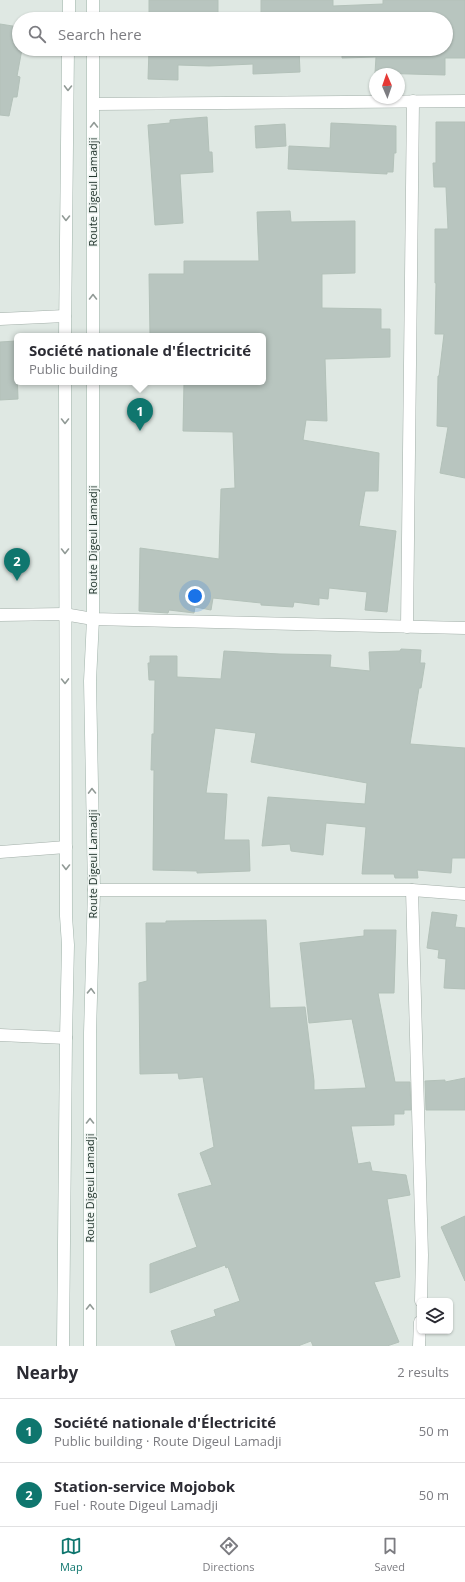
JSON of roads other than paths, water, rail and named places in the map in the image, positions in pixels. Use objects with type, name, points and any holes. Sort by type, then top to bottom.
[{"type":"main road","points":[[69,0],[69,12]]},
{"type":"main road","points":[[93,0],[93,12]]},
{"type":"main road","points":[[65,333],[68,56]]},
{"type":"main road","name":"Route Digeul Lamadji","points":[[93,56],[93,333]]},
{"type":"main road","points":[[407,627],[412,101]]},
{"type":"main road","points":[[94,104],[465,101]]},
{"type":"main road","points":[[0,319],[65,316]]},
{"type":"main road","points":[[63,1346],[68,945],[66,916],[64,614],[65,385]]},
{"type":"main road","name":"Route Digeul Lamadji","points":[[90,1346],[90,1033],[94,890],[90,681],[93,619],[93,385]]},
{"type":"main road","points":[[0,615],[64,614],[93,619],[465,628]]},
{"type":"main road","points":[[0,852],[66,847]]},
{"type":"main road","points":[[94,890],[412,890],[465,894]]},
{"type":"main road","points":[[412,890],[422,1255],[421,1298]]},
{"type":"main road","points":[[0,1035],[66,1038]]},
{"type":"main road","points":[[419,1346],[420,1334]]},
{"type":"place","name":"Société nationale d'Électricité","points":[[140,431]]},
{"type":"place","name":"Station-service Mojobok","points":[[17,581]]}]
